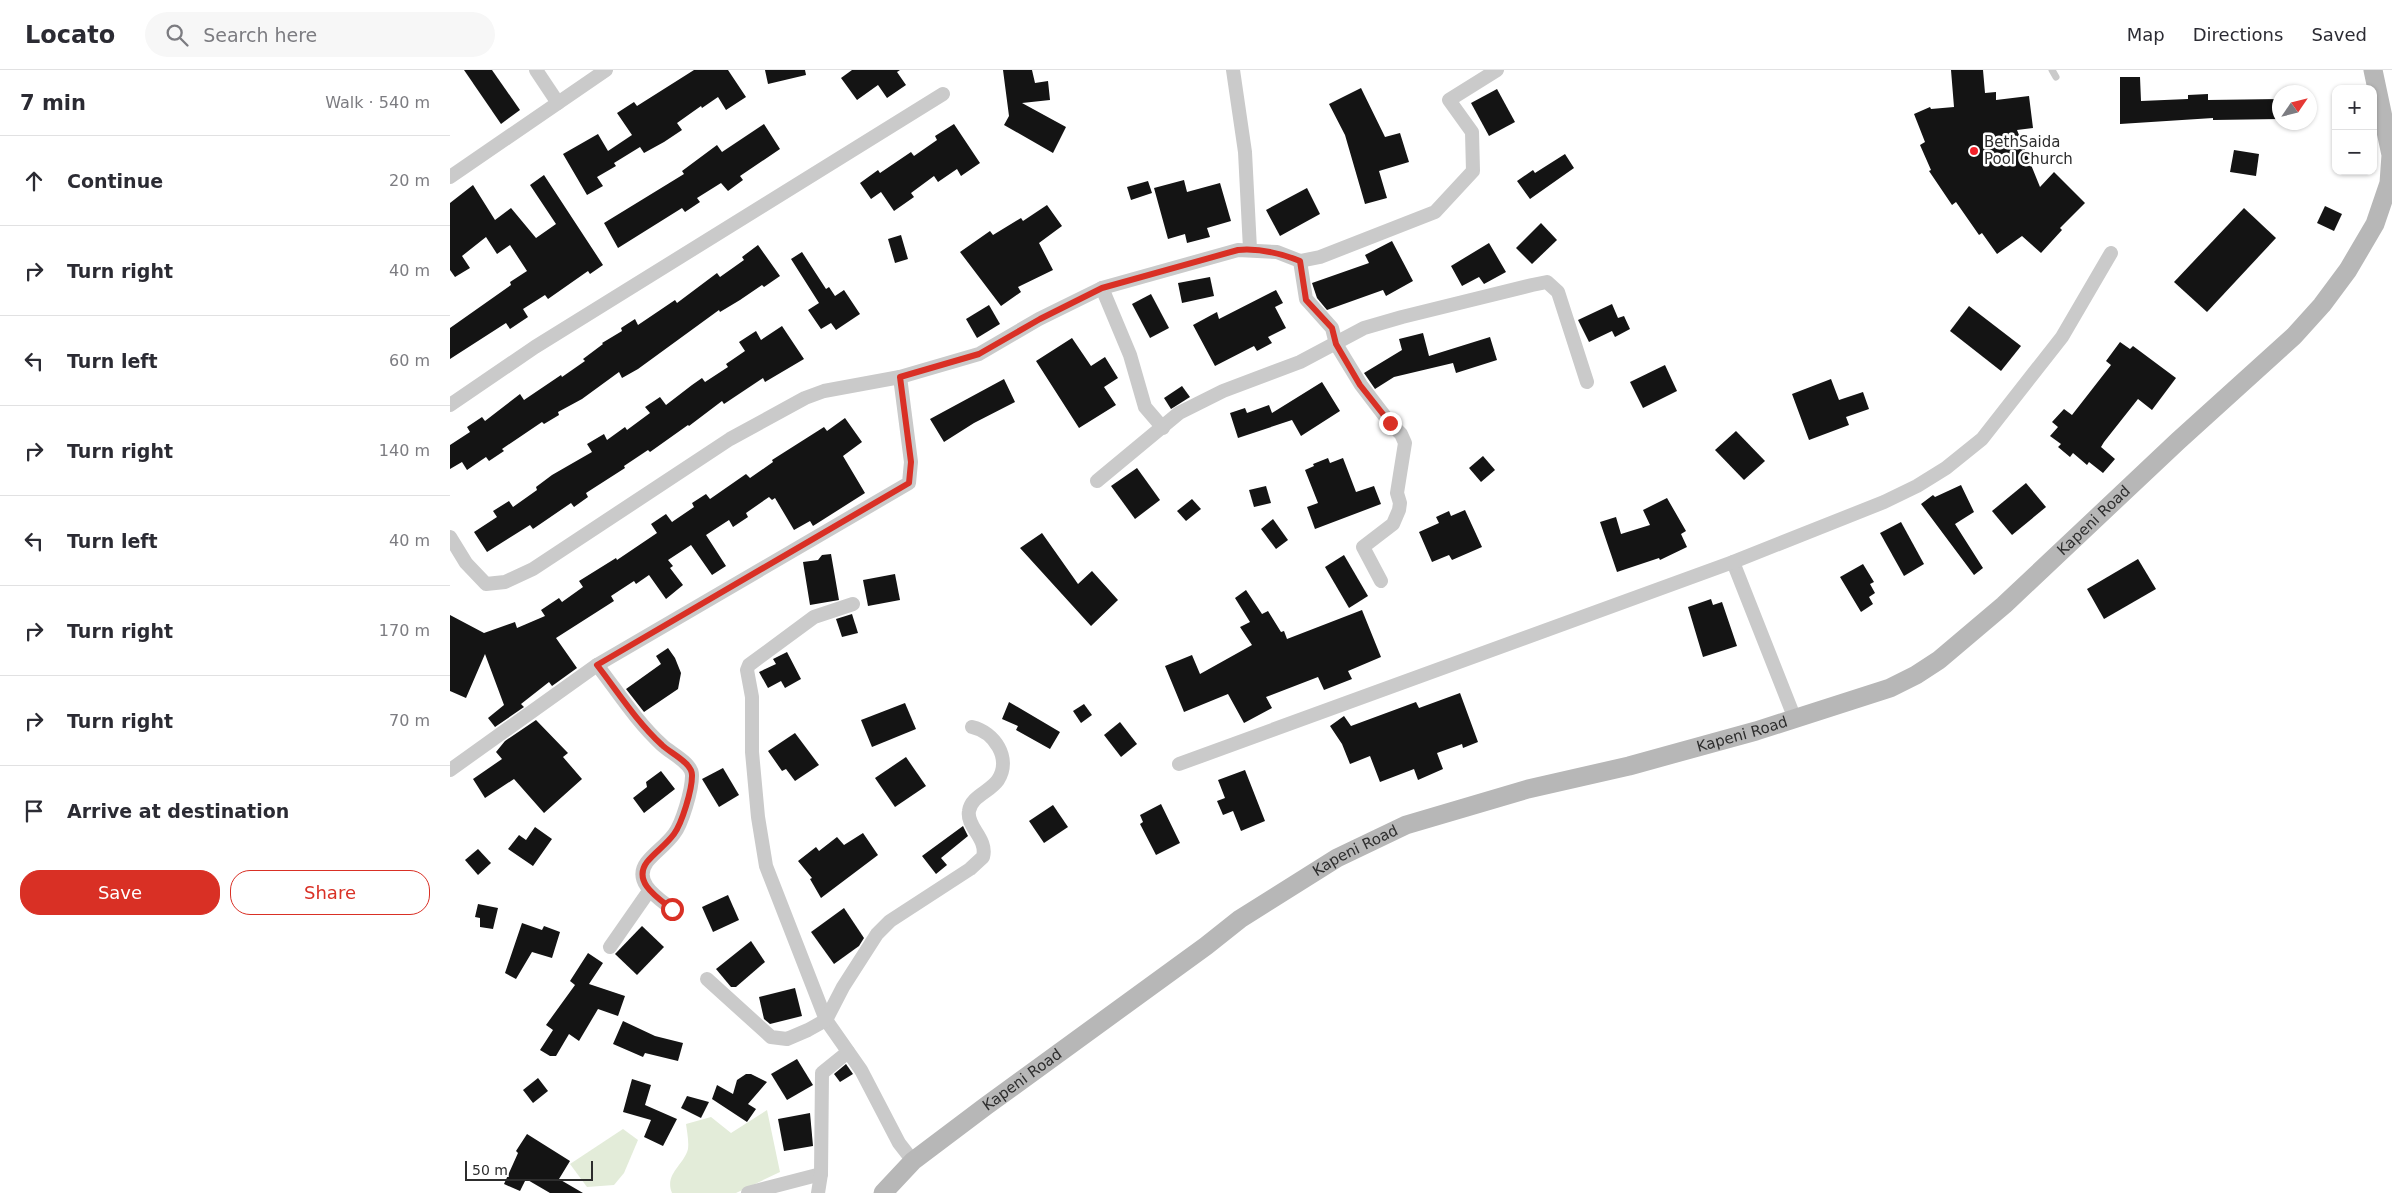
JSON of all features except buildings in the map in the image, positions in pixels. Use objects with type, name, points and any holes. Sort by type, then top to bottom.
[{"type":"main road","name":"Kapeni Road","points":[[883,1193],[913,1161],[1240,919],[1337,858],[1406,825],[1528,789],[1629,766],[1795,719],[1890,688],[1916,675],[1939,660],[2004,605],[2178,441],[2294,336],[2322,305],[2384,226],[2391,155],[2373,70]]},
{"type":"street","points":[[536,70],[558,103]]},
{"type":"street","points":[[450,177],[606,70]]},
{"type":"street","points":[[1233,70],[1245,152],[1250,249]]},
{"type":"street","points":[[450,537],[477,577],[486,584],[505,582],[533,569],[730,439],[776,412],[824,391],[900,377],[979,354],[1040,319],[1102,288],[1238,250],[1250,249],[1277,252],[1300,261],[1320,257],[1435,212],[1473,171],[1472,132],[1449,100],[1497,70]]},
{"type":"street","points":[[450,404],[535,347],[943,94]]},
{"type":"street","points":[[1180,764],[1733,562],[1884,502],[1946,468],[1982,439],[2062,337],[2111,253]]},
{"type":"street","points":[[1300,261],[1306,300],[1332,328],[1336,344],[1360,385],[1401,434],[1405,443],[1397,493],[1400,503],[1399,510],[1393,524],[1363,547],[1381,581]]},
{"type":"street","points":[[1097,481],[1179,413],[1223,390],[1264,376],[1336,344],[1364,328],[1547,282],[1558,292],[1586,382]]},
{"type":"street","points":[[1102,288],[1130,356],[1145,407],[1163,428]]},
{"type":"street","points":[[450,770],[597,665],[909,483],[911,462],[900,377]]},
{"type":"street","points":[[1733,562],[1795,719]]},
{"type":"street","points":[[853,604],[814,617],[750,665],[747,670],[752,697],[752,752],[762,849],[785,916],[826,1020],[861,1070],[899,1143],[913,1161]]},
{"type":"street","points":[[597,665],[642,725],[662,745],[690,768],[693,774],[685,808],[675,834],[646,863],[642,873],[643,880],[650,891],[672,909]]},
{"type":"street","points":[[707,979],[771,1037],[787,1039],[826,1020],[843,987],[877,934],[890,921],[970,869],[984,857],[984,846],[969,816],[969,810],[976,799],[998,781],[1002,768],[1001,752],[992,736],[983,730],[972,727]]},
{"type":"street","points":[[610,947],[650,891]]},
{"type":"street","points":[[818,1193],[821,1174],[822,1073],[848,1052]]},
{"type":"street","points":[[748,1193],[821,1174]]},
{"type":"lane","points":[[2052,70],[2056,77]]},
{"type":"green space","points":[[767,1110],[780,1172],[736,1193],[672,1193],[670,1186],[672,1175],[688,1149],[686,1124],[711,1117],[731,1133]]},
{"type":"green space","points":[[623,1129],[638,1140],[624,1173],[614,1185],[587,1187],[570,1164]]},
{"type":"place","name":"BethSaida Pool Church","points":[[1974,151]]},
{"type":"route","points":[[672,909],[650,891],[643,880],[642,873],[646,863],[675,834],[685,808],[693,774],[690,768],[662,745],[642,725],[597,665],[909,483],[911,462],[900,377],[979,354],[1040,319],[1102,288],[1238,250],[1250,249],[1277,252],[1300,261],[1302,285],[1306,300],[1314,311],[1332,328],[1336,344],[1360,385],[1390,423]]}]
